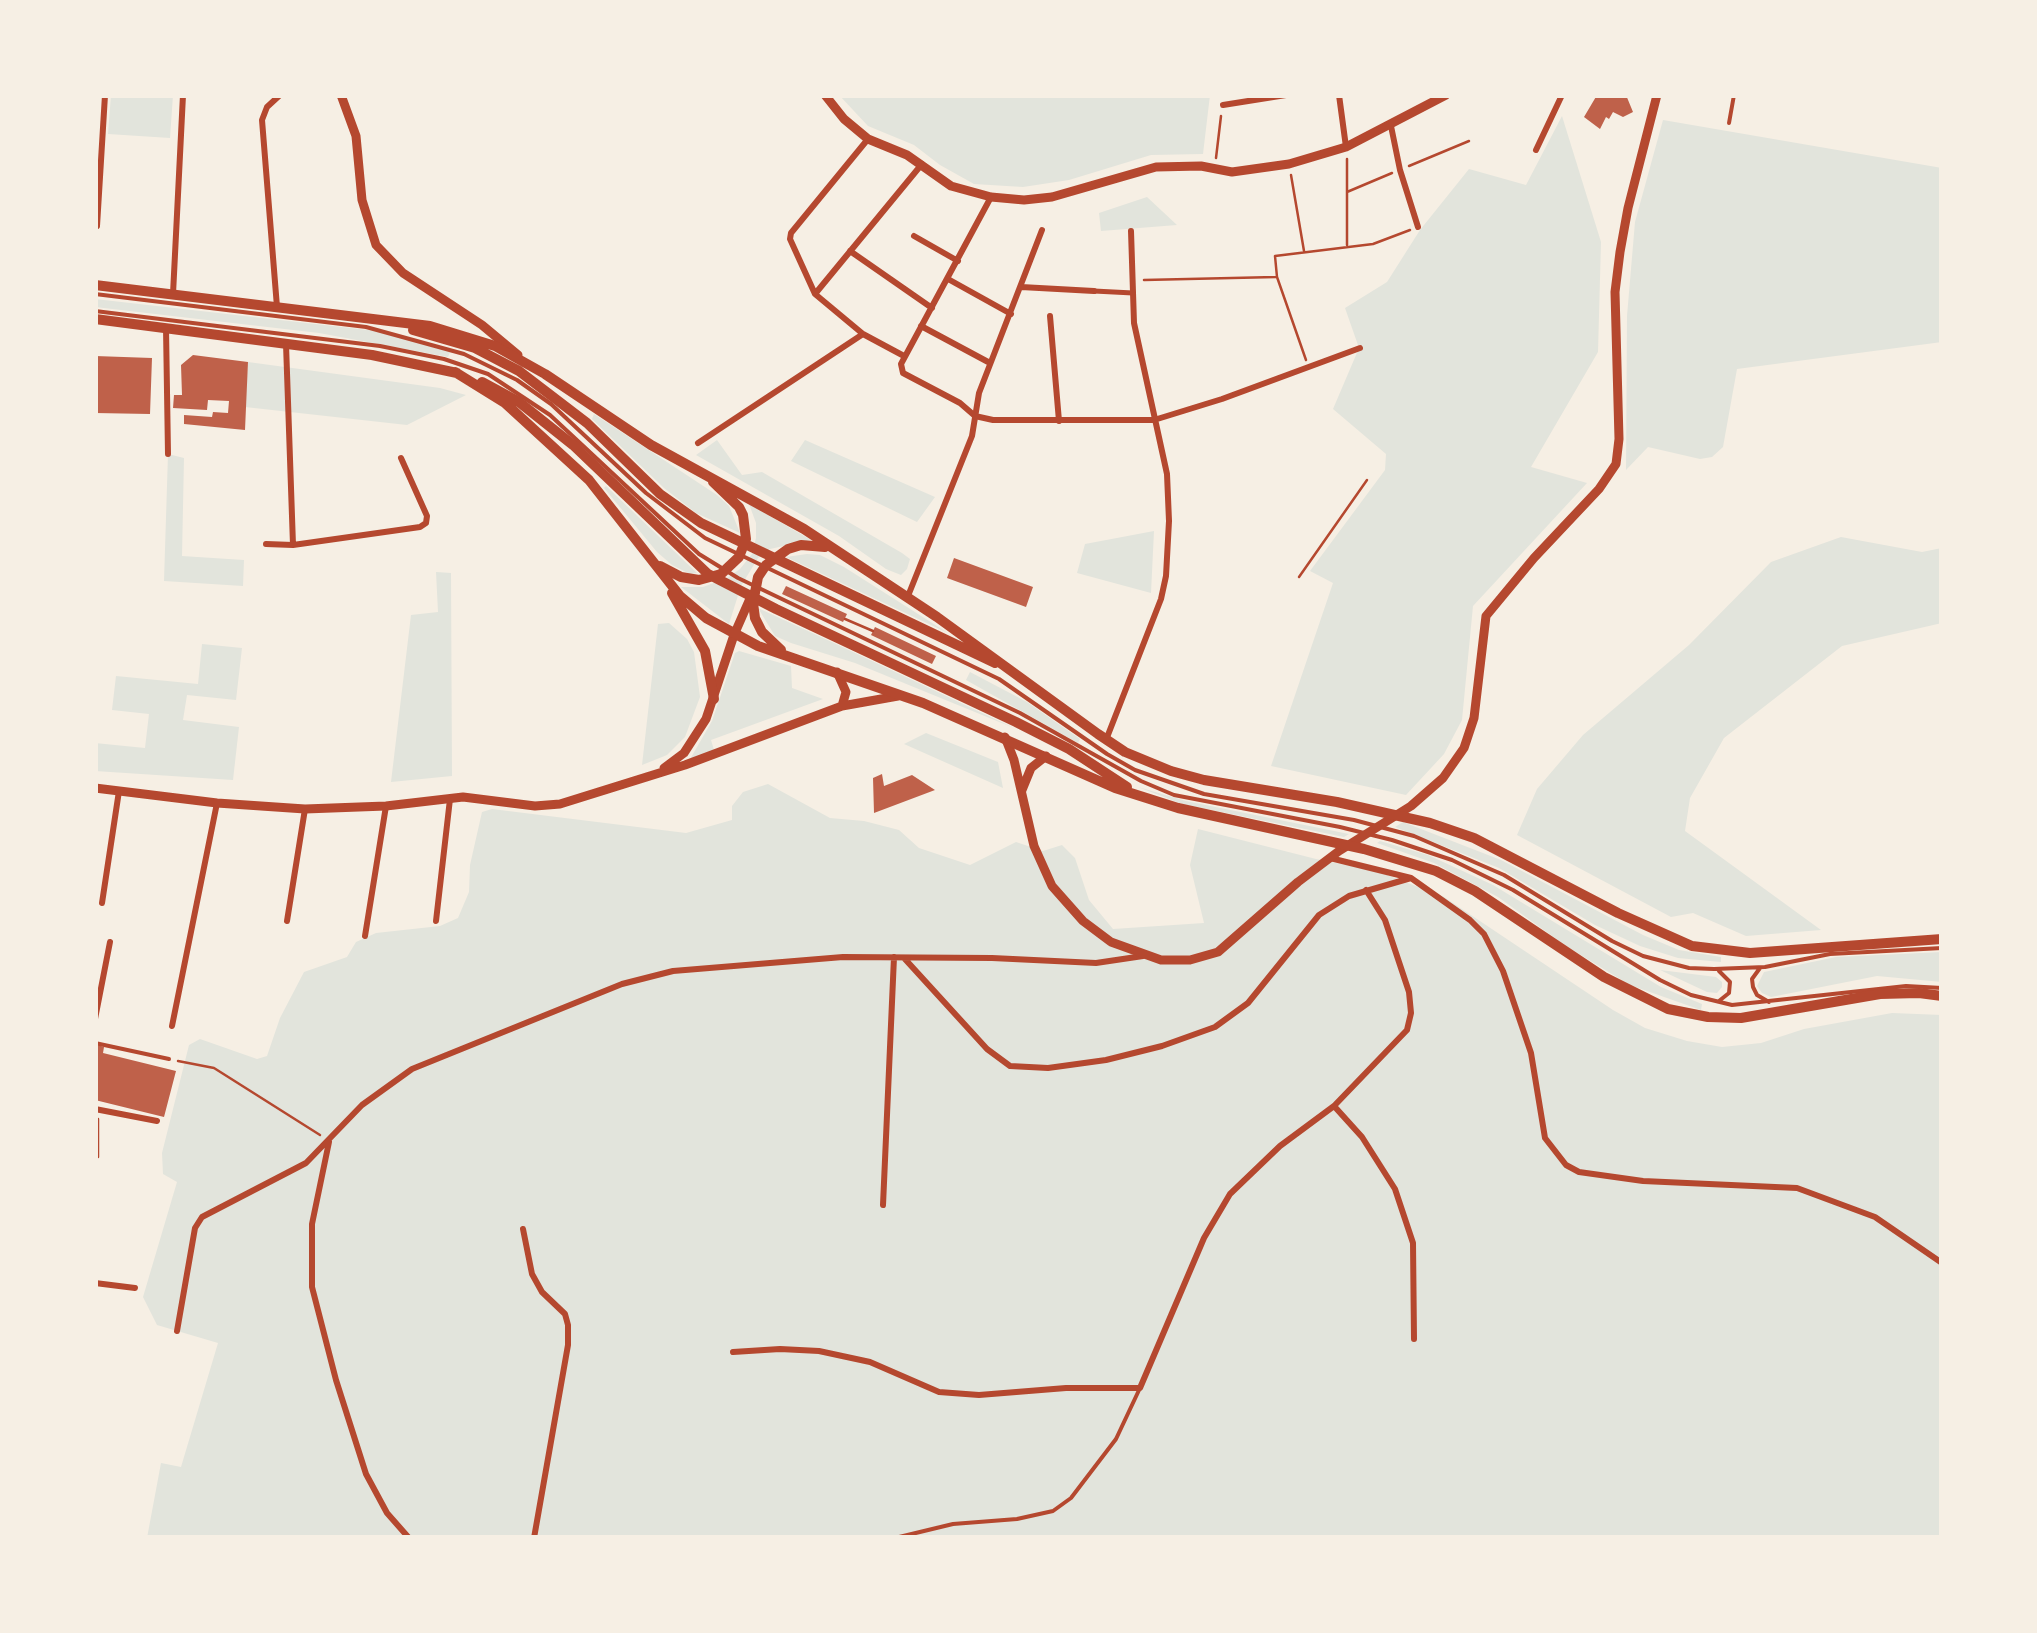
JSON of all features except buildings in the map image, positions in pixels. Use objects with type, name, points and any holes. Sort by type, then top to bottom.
[{"type":"main road","points":[[95,285],[451,331],[524,360],[650,445],[766,506],[908,596],[1106,740],[1139,758],[1204,780],[1337,802],[1430,823],[1474,838],[1618,913],[1692,946],[1766,953],[1942,939]]},
{"type":"main road","points":[[95,320],[372,354],[454,372],[494,388],[542,420],[718,580],[778,604],[1016,722],[1155,801]]},
{"type":"main road","points":[[373,320],[459,342],[519,371],[588,422],[708,533],[1018,676]]},
{"type":"main road","points":[[454,372],[505,403],[602,494],[655,566],[705,651],[714,699]]},
{"type":"main road","points":[[655,566],[699,580],[721,574],[742,550],[746,531],[739,507],[687,465]]},
{"type":"main road","points":[[809,662],[786,653],[762,632],[755,618],[754,590],[766,565],[788,549],[815,545],[841,554]]},
{"type":"main road","points":[[655,566],[693,607],[734,635],[906,696],[1115,788],[1436,870],[1476,891],[1604,976],[1668,1009],[1708,1017],[1741,1018],[1880,994],[1942,996]]},
{"type":"street","points":[[96,226],[99,110],[104,95]]},
{"type":"street","points":[[173,295],[183,95]]},
{"type":"street","points":[[278,307],[262,120],[267,107],[280,95]]},
{"type":"street","points":[[341,95],[356,136],[362,200],[376,245],[419,286],[482,325],[524,360]]},
{"type":"street","points":[[825,95],[844,120],[868,139],[922,164],[951,186],[991,197],[1052,198],[1156,166],[1179,164],[1250,171],[1289,164],[1346,147],[1446,95]]},
{"type":"street","points":[[1222,105],[1286,95]]},
{"type":"street","points":[[1338,95],[1346,147]]},
{"type":"street","points":[[1536,150],[1562,95]]},
{"type":"street","points":[[1004,736],[1034,846],[1052,886],[1083,922],[1111,942],[1143,956],[1175,961],[1218,952],[1327,861],[1426,795],[1454,764],[1470,734],[1486,616],[1599,489],[1616,464],[1619,439],[1615,292],[1628,208],[1655,97]]},
{"type":"street","points":[[1391,126],[1418,226]]},
{"type":"street","points":[[868,139],[790,239],[815,294],[863,334],[904,356]]},
{"type":"street","points":[[815,294],[922,164]]},
{"type":"street","points":[[991,197],[901,364],[902,373],[960,403],[975,416],[993,420],[1154,420],[1360,348]]},
{"type":"street","points":[[908,596],[972,436],[978,393],[1042,230]]},
{"type":"street","points":[[1106,740],[1146,640],[1166,576],[1167,474],[1134,323],[1131,231]]},
{"type":"street","points":[[914,236],[958,261]]},
{"type":"street","points":[[850,251],[932,308]]},
{"type":"street","points":[[948,278],[1011,314]]},
{"type":"street","points":[[1020,287],[1133,293]]},
{"type":"street","points":[[1050,316],[1059,420]]},
{"type":"street","points":[[921,326],[990,363]]},
{"type":"street","points":[[166,328],[168,454]]},
{"type":"street","points":[[698,443],[863,334]]},
{"type":"street","points":[[286,343],[293,545]]},
{"type":"street","points":[[266,544],[293,545],[420,528],[426,524],[427,516],[401,458]]},
{"type":"street","points":[[649,777],[684,753],[706,719],[734,635],[754,590]]},
{"type":"street","points":[[835,670],[845,686],[842,706]]},
{"type":"street","points":[[95,788],[217,804],[306,809],[386,806],[450,798],[535,806],[560,804],[649,777],[842,706],[906,696]]},
{"type":"street","points":[[1022,792],[1026,775],[1046,756]]},
{"type":"street","points":[[102,903],[119,790]]},
{"type":"street","points":[[436,922],[450,798]]},
{"type":"street","points":[[172,1026],[217,804]]},
{"type":"street","points":[[365,936],[386,806]]},
{"type":"street","points":[[287,921],[306,809]]},
{"type":"street","points":[[1327,861],[1410,878],[1484,934],[1504,971],[1531,1053],[1545,1138],[1556,1157],[1580,1172],[1643,1181],[1797,1188],[1875,1217],[1942,1264]]},
{"type":"street","points":[[898,957],[987,1049],[1010,1066],[1048,1068],[1106,1060],[1214,1027],[1248,1003],[1319,915],[1338,901],[1410,878]]},
{"type":"street","points":[[733,1352],[780,1348],[819,1351],[870,1362],[939,1392],[980,1395],[1066,1388],[1140,1388],[1204,1238],[1230,1194],[1280,1146],[1334,1106],[1407,1030],[1412,1012],[1409,992],[1385,920],[1366,890]]},
{"type":"street","points":[[95,1020],[99,967],[110,942]]},
{"type":"street","points":[[177,1331],[195,1228],[202,1216],[306,1163],[362,1105],[412,1069],[622,984],[673,971],[843,957],[1096,964],[1143,956]]},
{"type":"street","points":[[883,1204],[898,957]]},
{"type":"street","points":[[1334,1106],[1362,1137],[1395,1190],[1413,1243],[1414,1340]]},
{"type":"street","points":[[97,1109],[157,1121]]},
{"type":"street","points":[[329,1141],[312,1224],[312,1287],[366,1474],[387,1513],[409,1538]]},
{"type":"street","points":[[522,1229],[532,1274],[542,1292],[565,1314],[568,1325],[568,1345],[534,1538]]},
{"type":"street","points":[[95,1284],[135,1288]]},
{"type":"lane","points":[[1729,123],[1734,95]]},
{"type":"lane","points":[[95,294],[366,327],[464,354],[517,380],[551,404],[646,493],[708,533]]},
{"type":"lane","points":[[95,311],[380,346],[444,359],[488,374],[550,416],[697,558]]},
{"type":"lane","points":[[796,576],[999,679],[1135,770],[1204,794],[1354,820],[1414,836],[1504,875],[1643,956],[1689,968],[1714,969],[1764,967],[1830,954],[1942,948]]},
{"type":"lane","points":[[778,604],[988,698],[1174,796],[1340,827],[1452,860],[1542,907],[1660,980],[1715,1002],[1770,1003],[1906,986],[1942,988]]},
{"type":"lane","points":[[1764,967],[1755,971],[1752,988],[1770,1003]]},
{"type":"lane","points":[[1714,969],[1730,982],[1729,993],[1715,1002]]},
{"type":"lane","points":[[95,1042],[169,1059]]},
{"type":"lane","points":[[895,1538],[953,1524],[1018,1519],[1053,1511],[1071,1498],[1116,1439],[1140,1388]]},
{"type":"path","points":[[1214,170],[1222,105]]},
{"type":"path","points":[[1346,147],[1347,246]]},
{"type":"path","points":[[1289,164],[1304,252]]},
{"type":"path","points":[[1308,366],[1277,277],[1275,256],[1384,241],[1418,226]]},
{"type":"path","points":[[1133,280],[1277,277]]},
{"type":"path","points":[[1299,576],[1367,480]]},
{"type":"path","points":[[845,618],[873,631]]},
{"type":"path","points":[[169,1059],[214,1068],[329,1141]]},
{"type":"path","points":[[97,1109],[98,1158]]},
{"type":"shaded area","points":[[111,95],[173,95],[170,138],[108,134]]},
{"type":"shaded area","points":[[839,95],[1210,95],[1203,154],[1151,155],[1069,180],[1023,187],[974,184],[914,145],[868,126]]},
{"type":"shaded area","points":[[1562,116],[1601,242],[1598,352],[1531,467],[1587,483],[1473,606],[1462,720],[1444,754],[1406,795],[1271,766],[1333,583],[1310,571],[1385,470],[1386,454],[1333,409],[1359,348],[1345,308],[1387,282],[1420,230],[1469,169],[1526,185]]},
{"type":"shaded area","points":[[1663,120],[1942,168],[1942,342],[1737,369],[1723,447],[1712,457],[1700,459],[1648,447],[1626,470],[1627,316],[1635,222]]},
{"type":"shaded area","points":[[1147,197],[1177,225],[1101,231],[1099,213]]},
{"type":"shaded area","points":[[95,299],[377,331],[450,352],[448,357],[319,333],[95,307]]},
{"type":"shaded area","points":[[248,362],[440,388],[466,395],[407,425],[245,407]]},
{"type":"shaded area","points":[[594,414],[717,495],[729,506],[740,533],[696,513],[664,488],[592,419]]},
{"type":"shaded area","points":[[717,440],[742,475],[762,472],[902,553],[910,559],[907,569],[901,575],[886,569],[839,536],[696,455]]},
{"type":"shaded area","points":[[805,440],[935,497],[917,522],[791,461]]},
{"type":"shaded area","points":[[168,454],[184,458],[182,556],[244,560],[243,586],[164,581]]},
{"type":"shaded area","points":[[606,486],[697,573],[690,574],[672,565],[657,552]]},
{"type":"shaded area","points":[[749,504],[811,540],[770,549],[758,558],[741,586],[729,624],[681,587],[703,587],[740,569],[752,554],[756,538],[756,523]]},
{"type":"shaded area","points":[[1154,531],[1151,593],[1077,573],[1085,544]]},
{"type":"shaded area","points":[[1841,537],[1922,552],[1942,548],[1942,623],[1842,646],[1724,738],[1690,798],[1685,831],[1821,930],[1746,936],[1693,913],[1671,917],[1517,835],[1537,789],[1583,735],[1689,645],[1771,562]]},
{"type":"shaded area","points":[[820,555],[844,567],[948,633],[786,557]]},
{"type":"shaded area","points":[[436,572],[451,573],[452,776],[391,782],[411,615],[438,612]]},
{"type":"shaded area","points":[[758,608],[1014,728],[855,663],[775,636]]},
{"type":"shaded area","points":[[669,623],[687,639],[694,652],[700,697],[685,737],[667,755],[642,765],[658,624]]},
{"type":"shaded area","points":[[202,644],[242,648],[236,700],[187,695],[183,720],[239,727],[233,780],[95,771],[95,743],[145,748],[149,714],[112,710],[116,676],[198,684]]},
{"type":"shaded area","points":[[735,653],[791,666],[792,688],[823,699],[711,740],[714,750],[689,761],[712,721]]},
{"type":"shaded area","points":[[970,672],[1027,702],[1080,739],[1078,743],[966,680]]},
{"type":"shaded area","points":[[926,733],[998,762],[1003,788],[904,744]]},
{"type":"shaded area","points":[[768,784],[830,818],[899,830],[919,848],[970,865],[1016,842],[1043,851],[1062,845],[1075,858],[1089,900],[1113,929],[1204,923],[1190,865],[1198,829],[1377,871],[1444,897],[1613,1010],[1645,1028],[1687,1041],[1722,1047],[1761,1043],[1804,1029],[1892,1013],[1942,1015],[1942,1538],[147,1538],[161,1463],[181,1467],[218,1343],[157,1325],[143,1297],[177,1182],[163,1174],[162,1153],[189,1045],[200,1039],[257,1059],[267,1056],[280,1018],[304,972],[347,957],[356,942],[376,933],[440,926],[458,918],[469,892],[470,865],[482,812],[492,809],[686,833],[732,820],[732,806],[743,792]]},
{"type":"shaded area","points":[[1138,787],[1186,801],[1349,834],[1344,837],[1182,804]]},
{"type":"shaded area","points":[[1403,822],[1501,860],[1643,935],[1679,950],[1721,957],[1721,962],[1678,958],[1640,946],[1595,925],[1499,868],[1395,827]]},
{"type":"shaded area","points":[[1377,843],[1428,855],[1493,885],[1661,987],[1702,1004],[1701,1010],[1630,985],[1566,946],[1498,897],[1434,863]]},
{"type":"shaded area","points":[[1942,952],[1942,982],[1877,976],[1771,997],[1757,986],[1764,972],[1836,957]]},
{"type":"shaded area","points":[[1660,970],[1716,977],[1722,987],[1717,993],[1707,992]]}]
